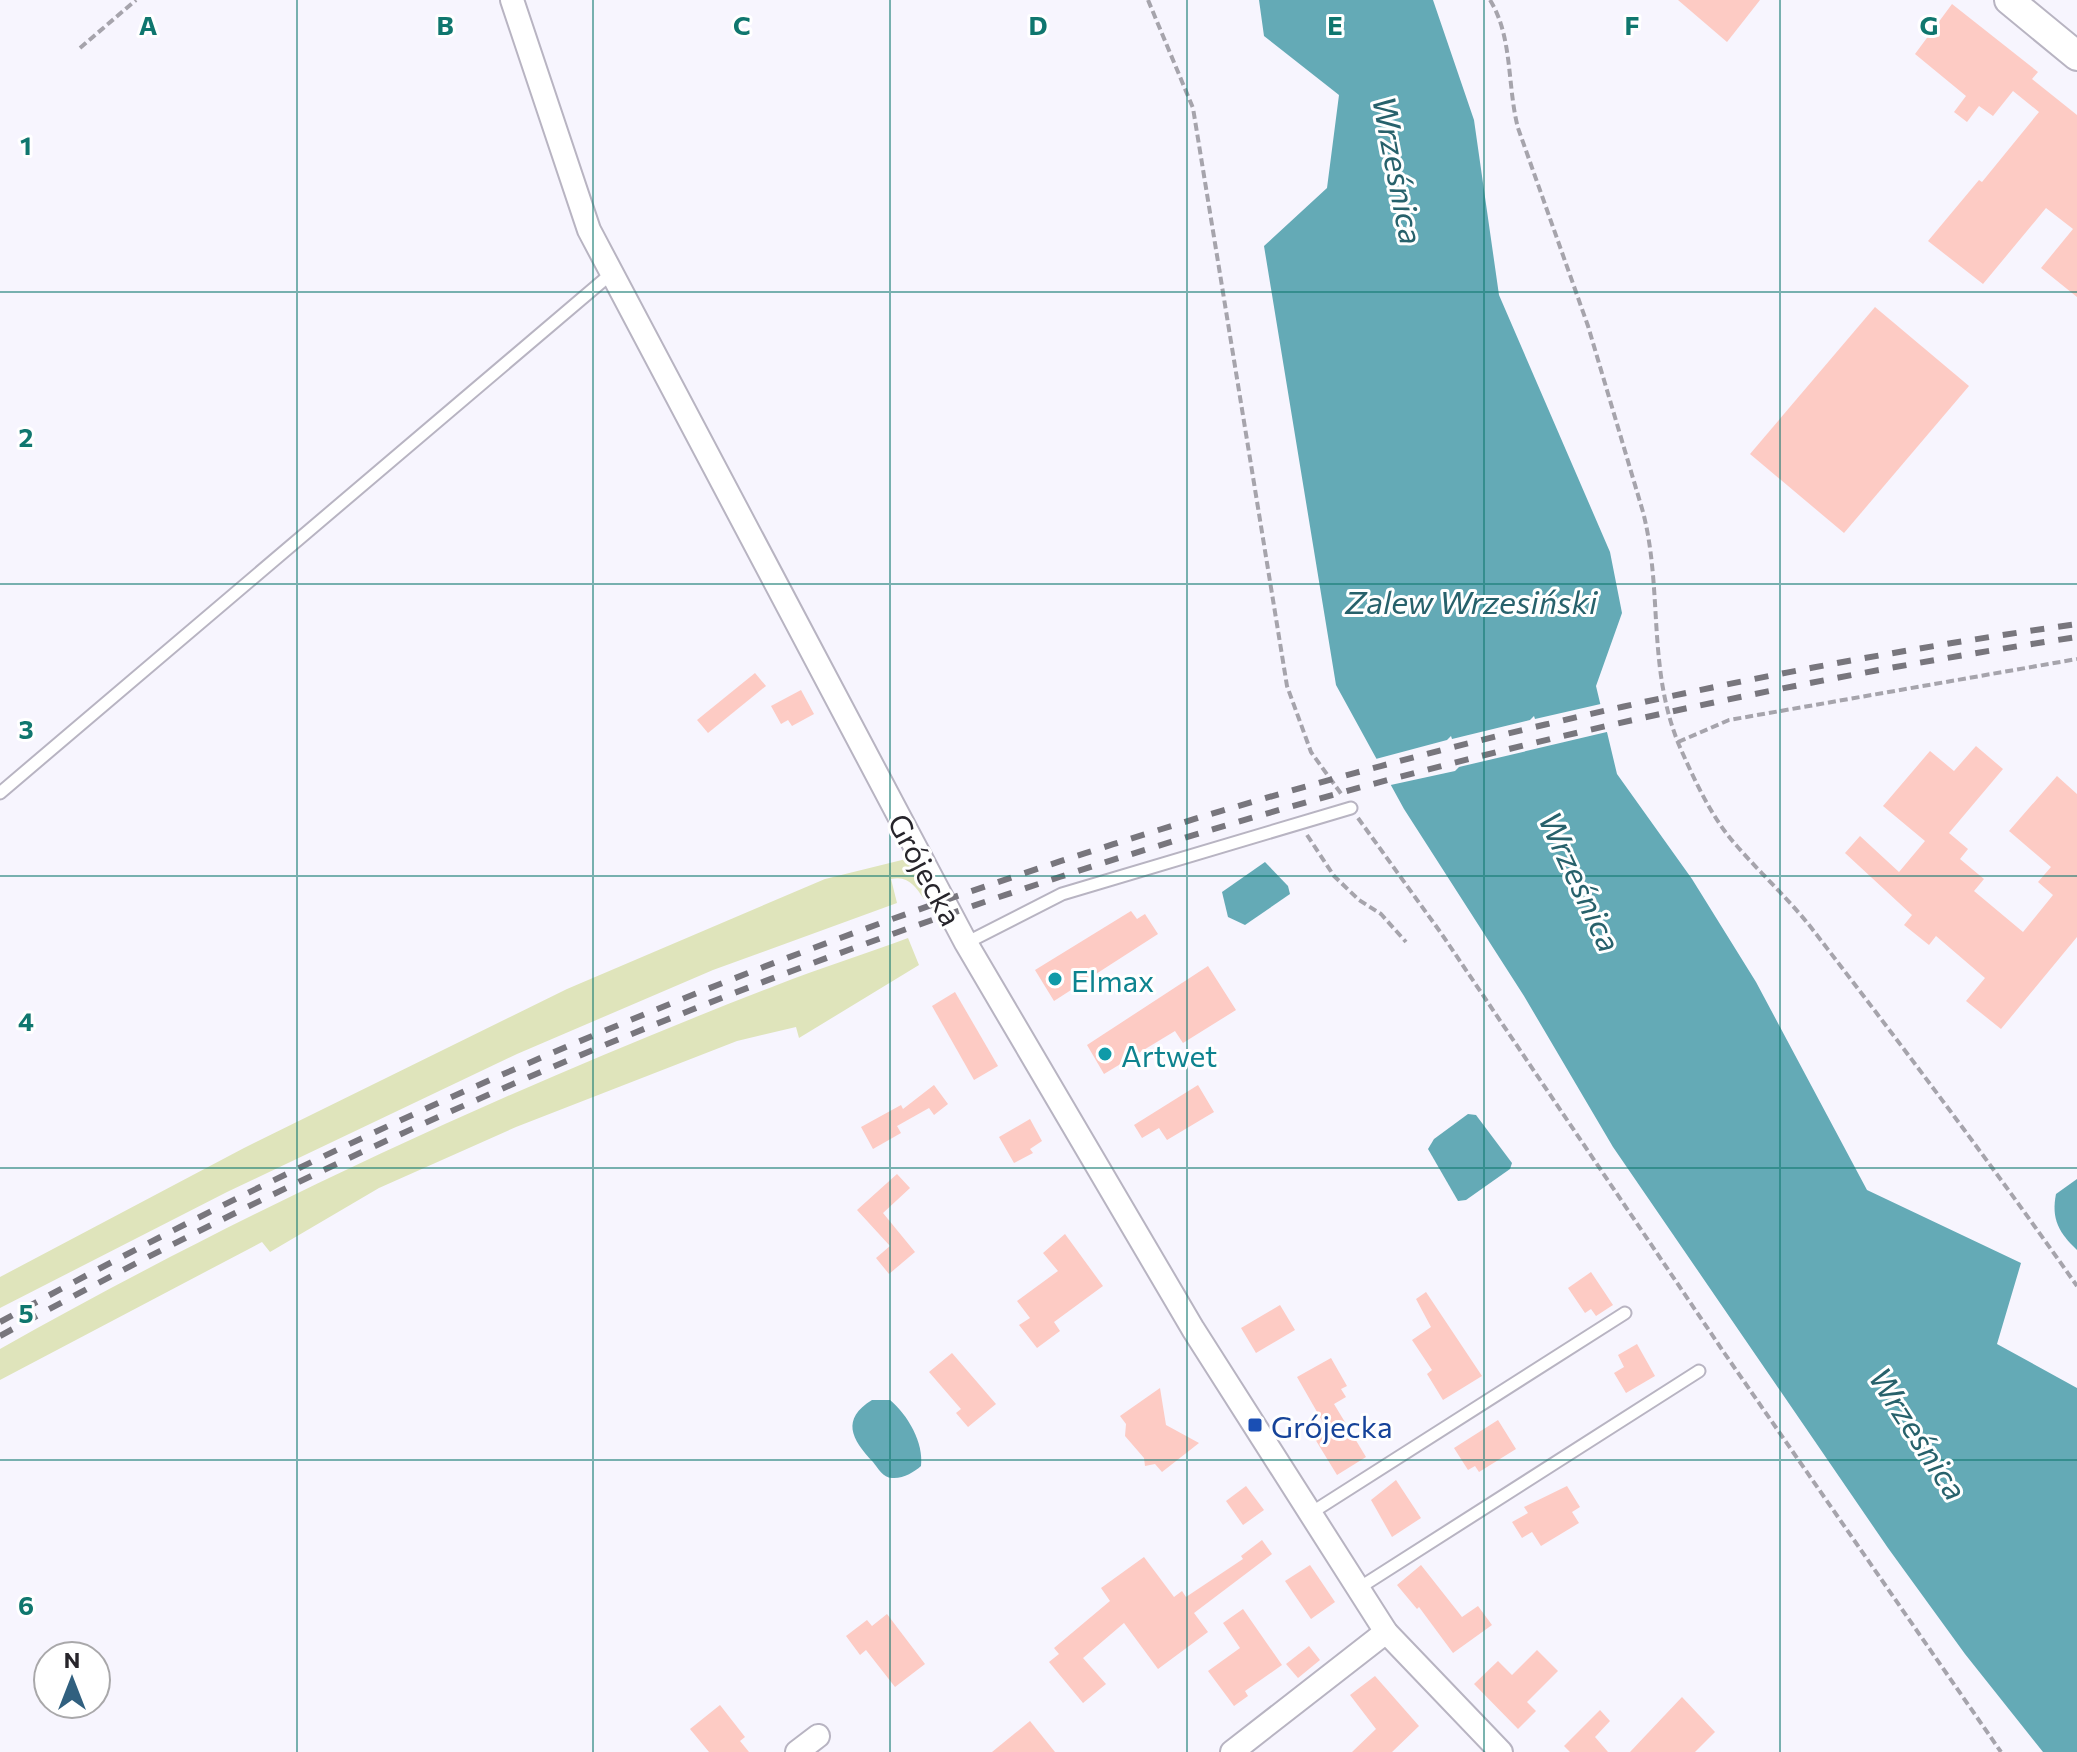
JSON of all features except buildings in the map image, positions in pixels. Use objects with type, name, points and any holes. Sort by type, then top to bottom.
[{"type":"street","name":"Grójecka","points":[[512,0],[589,230],[966,943],[1193,1329],[1386,1632],[1501,1752]]},
{"type":"street","points":[[2009,0],[2077,56]]},
{"type":"street","points":[[1232,1752],[1386,1632]]},
{"type":"street","points":[[797,1752],[818,1736]]},
{"type":"lane","points":[[0,793],[612,273]]},
{"type":"lane","points":[[966,943],[1062,894],[1351,808]]},
{"type":"lane","points":[[1311,1513],[1625,1313]]},
{"type":"lane","points":[[1359,1588],[1699,1371]]},
{"type":"path","points":[[80,48],[136,0]]},
{"type":"path","points":[[1148,0],[1193,108],[1287,686],[1311,752],[1441,933],[1725,1354],[2001,1752]]},
{"type":"path","points":[[1490,0],[1504,30],[1510,100],[1518,128],[1588,326],[1649,536],[1659,682],[1678,742],[1702,795],[1734,843],[1788,896],[1969,1132],[2077,1286]]},
{"type":"path","points":[[1678,742],[1729,720],[2077,659]]},
{"type":"path","points":[[1301,821],[1310,842],[1334,876],[1359,900],[1381,914],[1406,942]]},
{"type":"green space","points":[[910,859],[930,897],[924,899],[907,880],[891,879],[897,903],[713,970],[517,1054],[227,1192],[0,1308],[0,1277],[244,1148],[567,989],[825,879]]},
{"type":"green space","points":[[908,938],[919,965],[799,1038],[796,1027],[737,1041],[516,1127],[379,1188],[270,1252],[262,1242],[0,1380],[0,1349],[285,1199],[480,1109],[677,1024]]},
{"type":"water","name":"Zalew Wrzesiński","points":[[1259,0],[1433,0],[1474,120],[1499,295],[1610,552],[1622,613],[1596,686],[1617,774],[1692,879],[1756,982],[1867,1190],[2021,1263],[1997,1344],[2077,1388],[2077,1752],[2043,1752],[1965,1654],[1888,1548],[1613,1147],[1524,996],[1404,809],[1336,685],[1264,246],[1327,188],[1339,95],[1264,36]]},
{"type":"water","points":[[1265,862],[1288,886],[1290,894],[1245,925],[1228,917],[1222,892]]},
{"type":"water","points":[[1468,1114],[1476,1115],[1512,1163],[1510,1169],[1466,1200],[1458,1201],[1428,1149],[1434,1139]]},
{"type":"water","points":[[2077,1179],[2077,1250],[2061,1231],[2055,1211],[2056,1194]]},
{"type":"water","points":[[872,1400],[890,1400],[903,1413],[913,1430],[920,1448],[921,1466],[908,1475],[896,1478],[886,1476],[865,1454],[855,1437],[853,1422],[856,1414]]},
{"type":"pier","points":[[1605,703],[1611,731],[1459,767],[1455,771],[1386,786],[1372,760],[1447,740],[1451,736],[1452,739],[1530,720],[1534,716],[1535,719]]},
{"type":"railway","points":[[0,1322],[245,1195],[494,1078],[749,973],[1007,879],[1270,797],[1536,727],[1805,669],[2077,624]]},
{"type":"railway","points":[[0,1336],[245,1208],[495,1092],[749,987],[1007,894],[1270,813],[1536,743],[1805,684],[2077,637]]},
{"type":"place","name":"Elmax","points":[[1055,979]]},
{"type":"place","name":"Artwet","points":[[1105,1054]]},
{"type":"place","name":"Grójecka","points":[[1255,1425]]},
{"type":"water label","name":"Wrześnica","points":[[1399,170]]},
{"type":"water label","name":"Wrześnica","points":[[1581,881]]},
{"type":"water label","name":"Wrześnica","points":[[1919,1433]]}]
